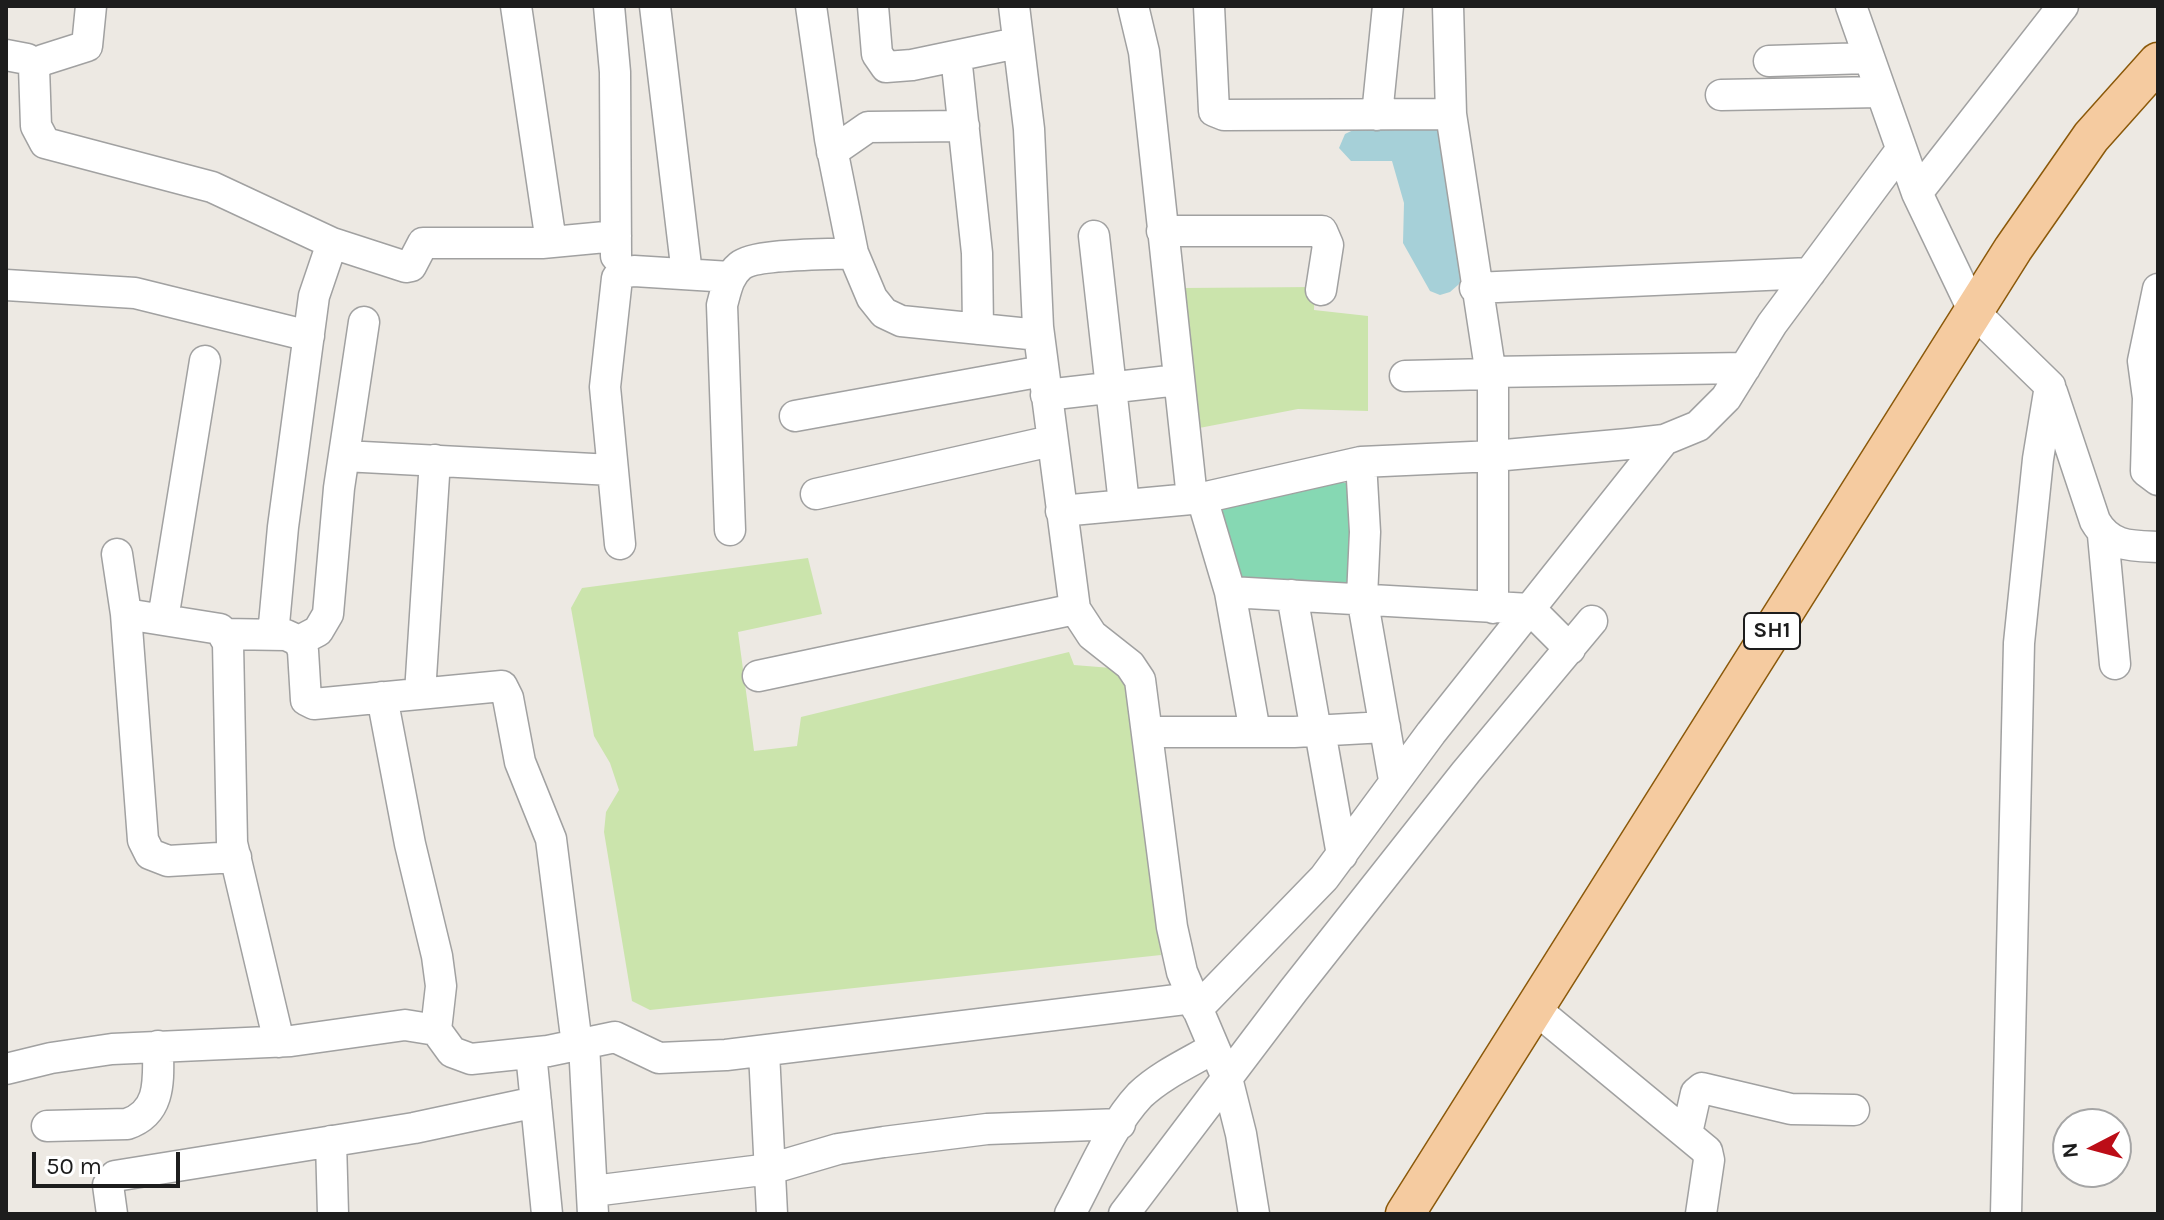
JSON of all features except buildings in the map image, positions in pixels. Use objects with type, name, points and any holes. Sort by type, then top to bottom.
[{"type":"main road","name":"SH1","points":[[1405,1214],[1974,312],[2091,137],[2158,62]]},
{"type":"street","points":[[91,6],[87,46],[43,60],[20,61],[36,126],[45,143],[212,187],[332,243],[408,268],[423,243],[551,242],[616,236]]},
{"type":"street","points":[[516,6],[551,242]]},
{"type":"street","points":[[609,6],[615,72],[617,278],[605,387],[620,544]]},
{"type":"street","points":[[655,6],[687,274]]},
{"type":"street","points":[[811,6],[832,152],[853,253],[862,280],[884,313],[901,321],[1039,335]]},
{"type":"street","points":[[873,6],[877,54],[886,67],[1017,43]]},
{"type":"street","points":[[1014,6],[1029,129],[1039,335],[1075,609],[1092,635],[1130,665],[1140,680],[1172,927],[1182,972],[1227,1078],[1241,1134],[1254,1214]]},
{"type":"street","points":[[1133,6],[1144,52],[1178,380],[1197,498],[1230,592],[1255,732]]},
{"type":"street","points":[[1209,6],[1214,111],[1224,115],[1451,114]]},
{"type":"street","points":[[1377,115],[1388,6]]},
{"type":"street","points":[[1448,6],[1451,114],[1475,288],[1481,301],[1491,373],[1493,608]]},
{"type":"street","points":[[1851,6],[1917,193],[1974,312],[2050,386],[2095,521],[2103,535],[2115,664]]},
{"type":"street","points":[[1917,193],[2063,6]]},
{"type":"street","points":[[956,56],[977,253],[978,329]]},
{"type":"street","points":[[1769,61],[1868,58]]},
{"type":"street","points":[[1721,95],[1880,92]]},
{"type":"street","points":[[832,152],[868,127],[964,126]]},
{"type":"street","points":[[1061,511],[1197,498],[1361,462],[1494,456],[1664,440],[1710,417],[1810,273],[1901,150]]},
{"type":"street","points":[[1162,231],[1322,231],[1328,245],[1321,290]]},
{"type":"street","points":[[1094,236],[1124,504]]},
{"type":"street","points":[[286,638],[309,336],[314,296],[332,243]]},
{"type":"street","points":[[730,530],[722,305],[730,277],[743,263],[853,253]]},
{"type":"street","points":[[617,278],[627,271],[730,277]]},
{"type":"street","points":[[1475,288],[1810,273]]},
{"type":"street","points":[[6,285],[135,293],[309,336]]},
{"type":"street","points":[[2158,289],[2143,361],[2148,398],[2146,471],[2158,480]]},
{"type":"street","points":[[223,634],[286,638],[318,631],[328,614],[344,456],[364,322]]},
{"type":"street","points":[[163,619],[205,361]]},
{"type":"street","points":[[1405,376],[1745,368]]},
{"type":"street","points":[[795,416],[1044,383],[1110,388],[1178,380]]},
{"type":"street","points":[[2006,1214],[2020,629],[2038,459],[2050,386]]},
{"type":"street","points":[[6,1069],[51,1058],[158,1046],[279,1042],[405,1025],[436,1030],[461,1057],[531,1053],[615,1037],[659,1058],[764,1052],[1195,1003],[1342,855],[1394,780],[1664,440]]},
{"type":"street","points":[[816,494],[1051,441]]},
{"type":"street","points":[[344,456],[612,470]]},
{"type":"street","points":[[420,693],[435,460]]},
{"type":"street","points":[[1361,462],[1365,532],[1362,597],[1394,780]]},
{"type":"street","points":[[2103,535],[2128,546],[2158,547]]},
{"type":"street","points":[[117,554],[126,614],[143,840],[150,854],[168,861],[236,857]]},
{"type":"street","points":[[1230,592],[1362,597],[1530,609],[1570,649]]},
{"type":"street","points":[[1292,595],[1342,855]]},
{"type":"street","points":[[758,676],[1075,609]]},
{"type":"street","points":[[126,614],[220,629],[228,643],[229,803],[236,857],[279,1042]]},
{"type":"street","points":[[1124,1214],[1466,772],[1592,621]]},
{"type":"street","points":[[286,638],[303,651],[306,700],[314,704],[502,686],[508,698],[520,762],[551,839],[580,1045],[593,1203],[770,1169],[838,1149],[884,1142],[987,1129],[1120,1124]]},
{"type":"street","points":[[382,697],[410,844],[437,956],[441,986],[436,1030]]},
{"type":"street","points":[[1148,732],[1318,731],[1385,727]]},
{"type":"street","points":[[1534,1008],[1687,1133],[1709,1157],[1701,1214]]},
{"type":"street","points":[[47,1126],[127,1124],[139,1120],[157,1096],[158,1046]]},
{"type":"street","points":[[1070,1214],[1120,1124],[1140,1096],[1163,1077],[1214,1048]]},
{"type":"street","points":[[764,1052],[772,1214]]},
{"type":"street","points":[[531,1053],[547,1214]]},
{"type":"street","points":[[1687,1133],[1696,1093],[1702,1088],[1791,1109],[1854,1110]]},
{"type":"street","points":[[112,1214],[108,1185],[115,1176],[331,1141],[536,1102]]},
{"type":"street","points":[[331,1141],[333,1214]]},
{"type":"green space","points":[[1315,287],[1314,310],[1368,316],[1368,411],[1298,409],[1194,429],[1183,288]]},
{"type":"green space","points":[[1335,480],[1349,484],[1353,582],[1334,588],[1243,579],[1213,504]]},
{"type":"green space","points":[[808,558],[822,614],[738,632],[754,751],[797,746],[801,717],[1069,652],[1074,665],[1124,669],[1161,955],[650,1010],[632,1001],[604,832],[606,812],[619,790],[610,763],[594,736],[571,608],[582,588]]},
{"type":"water","points":[[1418,118],[1442,131],[1466,278],[1450,292],[1440,295],[1430,291],[1403,243],[1404,203],[1392,161],[1351,161],[1339,148],[1345,134],[1370,122]]}]
